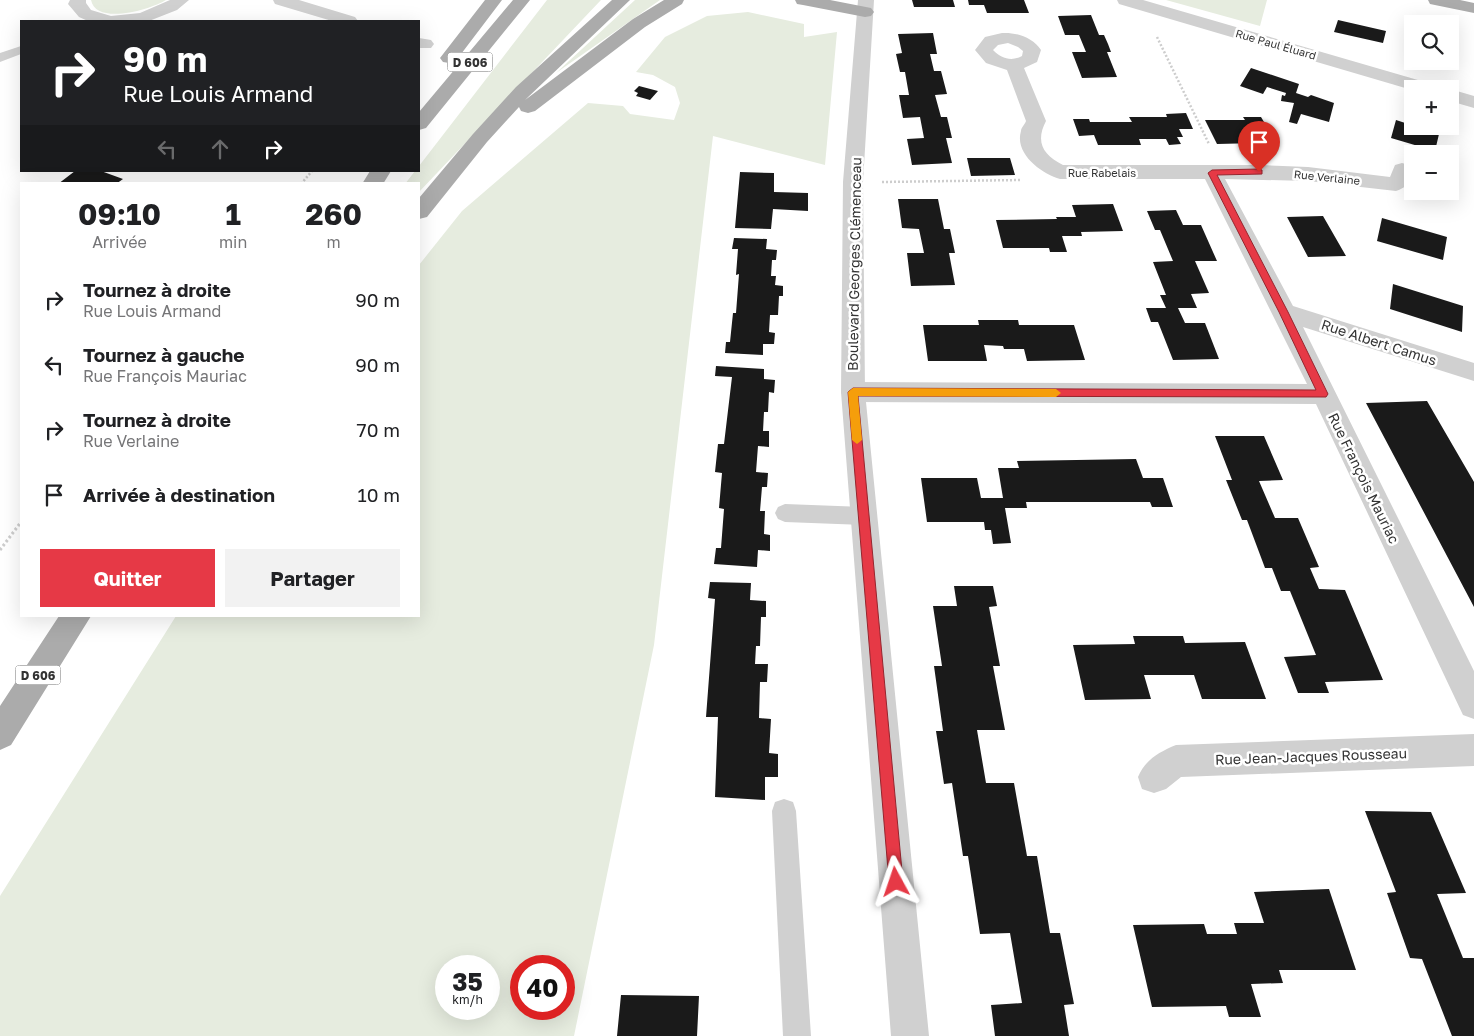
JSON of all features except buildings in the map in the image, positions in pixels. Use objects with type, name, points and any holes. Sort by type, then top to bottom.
[{"type":"main road","points":[[436,75],[494,0]]},
{"type":"main road","name":"D 606","points":[[420,123],[522,0]]},
{"type":"main road","points":[[420,211],[480,138],[523,91],[622,0]]},
{"type":"main road","points":[[480,138],[539,100],[639,23],[676,0]]},
{"type":"main road","points":[[803,0],[866,6]]},
{"type":"main road","points":[[1436,0],[1474,8]]},
{"type":"main road","name":"D 606","points":[[0,734],[75,617]]},
{"type":"street","points":[[78,0],[77,4],[81,12],[90,18],[106,20]]},
{"type":"street","points":[[124,20],[143,18],[162,12],[181,0]]},
{"type":"street","points":[[281,0],[346,20]]},
{"type":"street","name":"Rue Paul Éluard","points":[[1125,0],[1404,82]]},
{"type":"street","name":"Boulevard Georges Clémenceau","points":[[866,6],[853,182],[853,392],[910,1036]]},
{"type":"street","name":"Rue Rabelais","points":[[1014,65],[1036,121],[1030,132],[1036,157],[1052,169],[1060,172],[1212,173]]},
{"type":"street","points":[[1459,98],[1474,102]]},
{"type":"street","name":"Rue Verlaine","points":[[1212,173],[1308,174],[1396,184],[1400,181],[1402,170]]},
{"type":"street","name":"Rue François Mauriac","points":[[1212,173],[1284,312],[1474,704]]},
{"type":"street","name":"Rue Albert Camus","points":[[1284,312],[1474,372]]},
{"type":"street","points":[[853,392],[1323,394]]},
{"type":"street","name":"Rue Jean-Jacques Rousseau","points":[[1154,777],[1176,761],[1474,750]]},
{"type":"lane","points":[[0,58],[20,50]]},
{"type":"lane","points":[[784,513],[864,516]]},
{"type":"lane","points":[[784,811],[797,1036]]},
{"type":"path","points":[[1156,34],[1219,164],[1212,173]]},
{"type":"path","points":[[304,182],[311,172]]},
{"type":"path","points":[[874,182],[1022,180]]},
{"type":"path","points":[[0,550],[20,523]]},
{"type":"shaded area","points":[[91,0],[166,0],[137,11],[113,14],[95,8]]},
{"type":"shaded area","points":[[547,0],[601,0],[420,191],[420,182],[407,182],[414,172],[420,172],[420,165]]},
{"type":"shaded area","points":[[635,0],[660,0],[556,73]]},
{"type":"shaded area","points":[[1166,0],[1267,0],[1260,26]]},
{"type":"shaded area","points":[[748,12],[804,24],[804,37],[837,32],[825,165],[713,136],[654,645],[574,1036],[0,1036],[0,896],[175,617],[420,617],[420,264],[462,211],[588,103],[623,106],[630,114],[674,120],[680,103],[675,87],[653,75],[636,72],[665,37],[707,16]]},
{"type":"slow traffic","points":[[857,440],[853,392],[1056,393]]},
{"type":"route","points":[[896,882],[853,392],[1323,394],[1284,312],[1212,173],[1259,172]]}]
